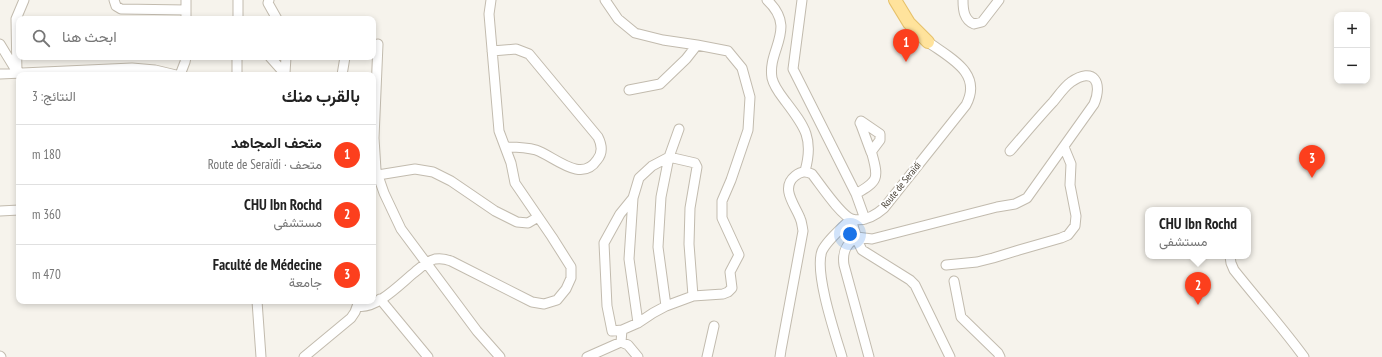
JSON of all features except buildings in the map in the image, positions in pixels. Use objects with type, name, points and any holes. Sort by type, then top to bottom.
[{"type":"main road","name":"Route de Seraïdi","points":[[895,0],[909,23],[928,42]]},
{"type":"main road","name":"Route de Seraïdi","points":[[899,0],[928,42]]},
{"type":"street","points":[[17,16],[24,0]]},
{"type":"street","points":[[114,0],[116,6],[121,9],[186,14],[186,0]]},
{"type":"street","points":[[238,0],[238,16]]},
{"type":"street","points":[[269,0],[268,3],[275,16]]},
{"type":"street","points":[[376,301],[425,264],[435,259],[446,260],[532,302],[544,304],[557,300],[566,290],[571,278],[571,267],[516,183],[511,163],[499,131],[489,14],[490,0]]},
{"type":"street","points":[[605,0],[618,19],[635,33],[663,40],[728,51],[742,68],[750,97],[748,130],[731,180],[722,201],[722,218],[738,255],[730,272],[732,288],[723,294],[693,296],[666,306],[638,323],[622,330],[612,331],[607,306],[604,243],[620,214],[633,198]]},
{"type":"street","points":[[767,0],[774,8],[778,16],[781,32],[772,64],[772,78],[777,90],[799,119],[807,135],[809,147],[805,171]]},
{"type":"street","points":[[802,0],[793,69],[856,194],[866,219],[851,219],[829,240],[820,259],[822,285],[842,357]]},
{"type":"street","points":[[963,0],[964,14],[970,22],[974,24],[982,22],[999,0]]},
{"type":"street","name":"Route de Seraïdi","points":[[866,219],[884,208],[966,105],[969,99],[971,86],[967,73],[963,68],[928,42]]},
{"type":"street","points":[[0,44],[17,72]]},
{"type":"street","points":[[376,82],[378,44]]},
{"type":"street","points":[[629,90],[660,84],[686,59],[697,45]]},
{"type":"street","points":[[492,51],[516,49],[530,54],[598,137],[601,152],[597,161],[589,168],[579,170],[569,167],[538,151],[516,147],[505,148]]},
{"type":"street","points":[[17,60],[17,72]]},
{"type":"street","points":[[181,72],[185,60]]},
{"type":"street","points":[[237,60],[237,72]]},
{"type":"street","points":[[273,60],[283,72]]},
{"type":"street","points":[[285,72],[286,60]]},
{"type":"street","points":[[342,72],[344,60]]},
{"type":"street","points":[[17,72],[132,68],[163,72]]},
{"type":"street","points":[[0,74],[16,72]]},
{"type":"street","points":[[869,357],[843,259],[845,249],[848,244],[857,237],[872,239],[997,207],[1015,204],[1027,198],[1094,104],[1097,98],[1098,84],[1095,79],[1090,76],[1082,76],[1070,82],[1010,151]]},
{"type":"street","points":[[666,306],[658,247],[661,197],[669,157],[679,129]]},
{"type":"street","points":[[946,265],[977,262],[1068,235],[1075,226],[1076,216],[1070,185],[1070,164],[1064,147]]},
{"type":"street","points":[[856,194],[870,186],[876,178],[877,171],[871,152]]},
{"type":"street","points":[[638,323],[629,260],[633,198],[639,178],[652,166],[669,157],[694,163],[697,167],[690,208],[689,230],[693,296]]},
{"type":"street","points":[[376,160],[378,175],[384,192],[401,230],[425,264],[477,331],[500,357]]},
{"type":"street","points":[[378,175],[415,169],[433,172],[451,181],[495,211],[517,222],[528,223],[538,218]]},
{"type":"street","points":[[780,357],[803,231],[800,218],[788,189],[793,177],[805,171],[812,174],[843,213],[851,219],[860,246],[866,253],[910,280],[914,285],[950,357]]},
{"type":"street","points":[[0,211],[16,210]]},
{"type":"street","points":[[1230,259],[1234,270],[1263,307],[1290,337],[1304,357]]},
{"type":"street","points":[[954,281],[961,316],[998,353],[1000,357]]},
{"type":"street","points":[[380,299],[428,357]]},
{"type":"street","points":[[257,304],[261,357]]},
{"type":"street","points":[[304,357],[351,318],[358,304]]},
{"type":"street","points":[[359,304],[363,307],[371,304]]},
{"type":"street","points":[[707,357],[714,326]]},
{"type":"street","points":[[621,342],[622,330]]},
{"type":"street","points":[[587,357],[621,342],[628,345],[638,357]]},
{"type":"place","name":"متحف المجاهد","points":[[906,62]]},
{"type":"place","name":"Faculté de Médecine","points":[[1312,178]]},
{"type":"place","name":"CHU Ibn Rochd","points":[[1198,305]]}]
